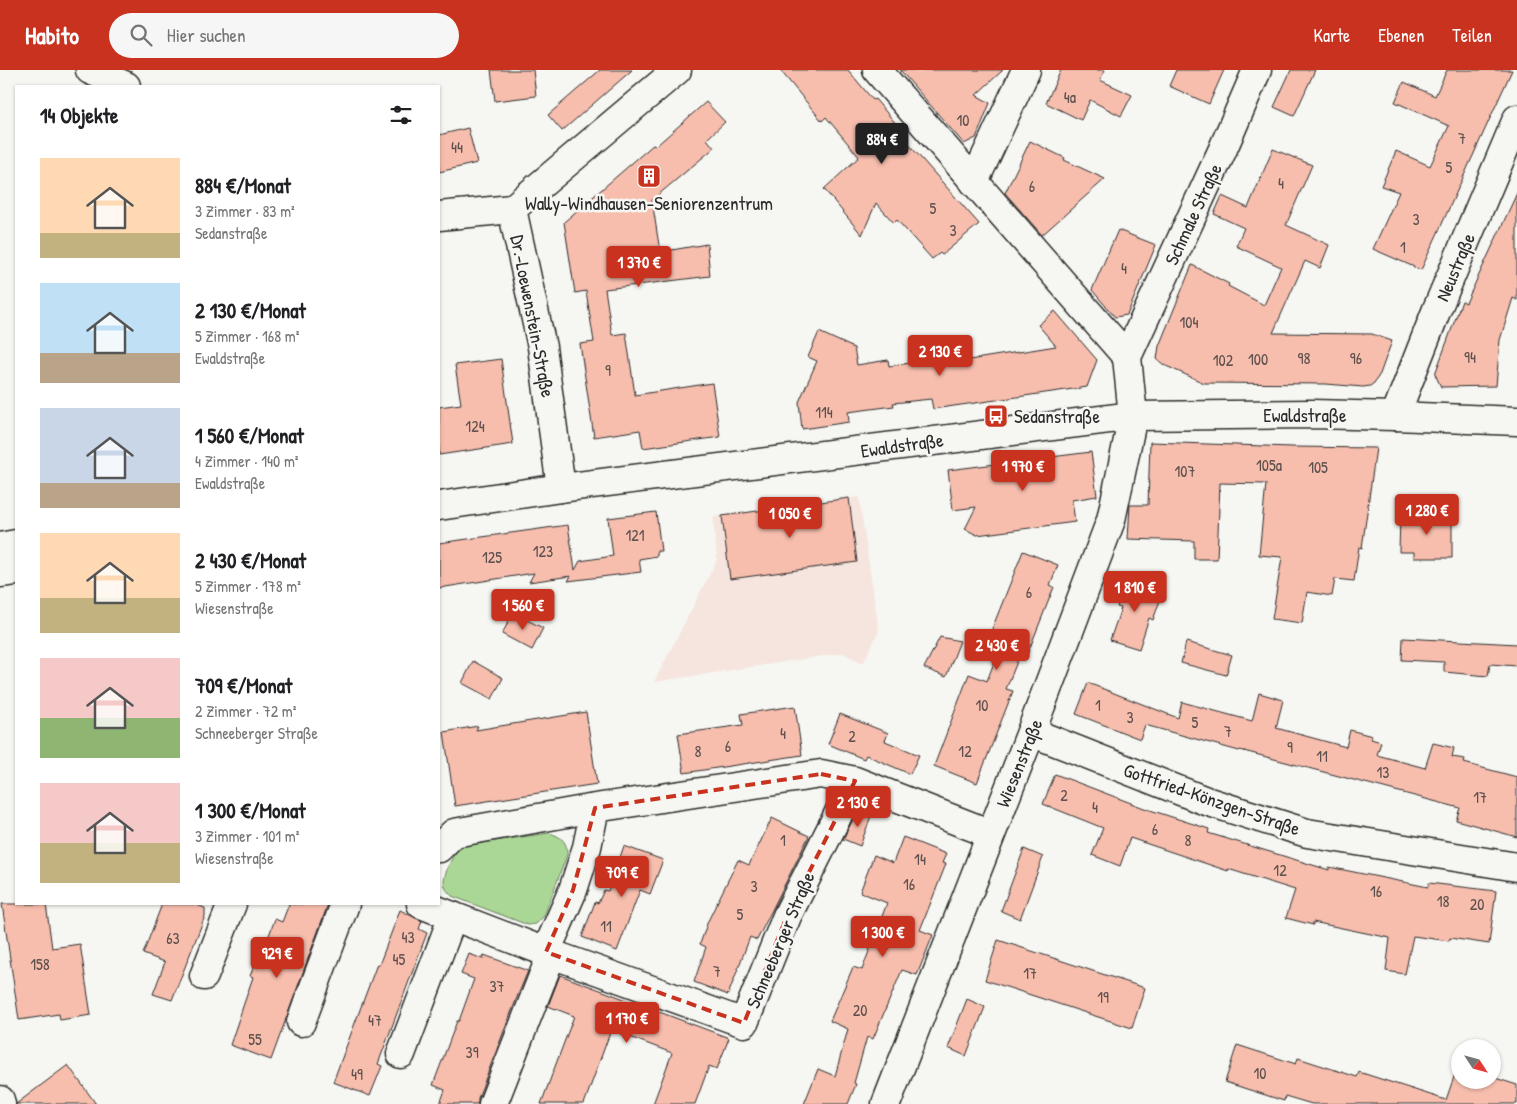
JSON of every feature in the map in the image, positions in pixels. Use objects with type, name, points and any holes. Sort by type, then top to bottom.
[{"type":"street","points":[[90,70],[124,85]]},
{"type":"street","name":"Dr.-Loewenstein-Straße","points":[[561,488],[542,346],[512,209],[677,70]]},
{"type":"street","points":[[877,70],[1127,357],[1133,416]]},
{"type":"street","points":[[974,182],[1026,70]]},
{"type":"street","name":"Schmale Straße","points":[[1127,357],[1222,151],[1257,70]]},
{"type":"street","name":"Neustraße","points":[[1395,416],[1437,309],[1517,119]]},
{"type":"street","points":[[440,216],[512,209]]},
{"type":"street","name":"Ewaldstraße","points":[[440,506],[561,488],[1133,416],[1312,414],[1517,421]]},
{"type":"street","name":"Wiesenstraße","points":[[886,1104],[990,834],[1032,732],[1112,520],[1133,416]]},
{"type":"street","points":[[0,547],[15,544]]},
{"type":"street","points":[[0,573],[15,571]]},
{"type":"street","name":"Gottfried-Könzgen-Straße","points":[[1032,732],[1206,801],[1307,833],[1517,867]]},
{"type":"street","points":[[440,847],[454,833],[595,808],[821,774],[855,781],[990,834]]},
{"type":"street","name":"Schneeberger Straße","points":[[423,905],[744,1023],[787,916],[855,781]]},
{"type":"street","points":[[493,1104],[588,847],[595,808]]},
{"type":"street","points":[[204,976],[232,905]]},
{"type":"street","points":[[301,1022],[345,905]]},
{"type":"street","points":[[401,1054],[453,916]]},
{"type":"street","points":[[0,1100],[2,1104]]},
{"type":"highlighted area","points":[[821,774],[855,781],[787,916],[744,1023],[546,952],[573,890],[595,808]]},
{"type":"shaded area","points":[[859,497],[879,631],[863,663],[843,653],[654,682],[717,560],[713,517]]},
{"type":"green space","points":[[549,833],[563,840],[567,855],[544,916],[536,924],[528,925],[452,896],[445,888],[444,878],[448,868],[456,852],[462,846]]},
{"type":"building","points":[[491,70],[533,70],[536,96],[495,101]]},
{"type":"building","points":[[600,70],[632,70],[562,131],[548,115]]},
{"type":"building","points":[[780,70],[848,70],[909,139],[906,141],[979,224],[942,255],[940,253],[932,259],[897,220],[894,223],[876,203],[862,235],[824,189],[859,157],[826,117],[822,121]]},
{"type":"building","points":[[900,70],[1003,70],[976,95],[990,103],[976,138],[964,144]]},
{"type":"building","points":[[1061,70],[1105,70],[1100,80],[1132,95],[1121,116],[1090,100],[1081,120],[1046,103]]},
{"type":"building","points":[[1176,70],[1224,70],[1209,104],[1169,86]]},
{"type":"building","points":[[1291,70],[1315,70],[1294,116],[1274,107]]},
{"type":"building","points":[[1447,70],[1512,70],[1421,270],[1373,249],[1399,192],[1381,186],[1396,151],[1430,166],[1449,126],[1395,102],[1404,82],[1435,96]]},
{"type":"building","points":[[706,102],[725,122],[707,139],[714,148],[652,200],[660,252],[707,244],[710,276],[605,289],[612,335],[626,333],[635,395],[712,383],[720,437],[643,448],[640,430],[594,437],[580,344],[594,342],[586,291],[575,293],[564,222]]},
{"type":"building","points":[[468,128],[477,163],[440,172],[440,135]]},
{"type":"building","points":[[1030,141],[1065,158],[1064,160],[1105,179],[1042,235],[1005,193]]},
{"type":"building","points":[[1273,149],[1312,165],[1286,225],[1329,245],[1320,268],[1305,261],[1273,333],[1372,334],[1392,341],[1380,374],[1370,386],[1204,383],[1164,365],[1157,359],[1159,346],[1192,265],[1264,305],[1281,267],[1236,246],[1244,228],[1214,214],[1222,196],[1248,208]]},
{"type":"building","points":[[1517,193],[1517,300],[1513,298],[1500,340],[1496,386],[1441,387],[1435,374],[1462,301],[1466,303]]},
{"type":"building","points":[[1118,230],[1156,245],[1127,315],[1115,317],[1092,290]]},
{"type":"building","points":[[1055,311],[1097,360],[1087,387],[933,409],[931,399],[893,403],[894,406],[848,412],[849,422],[802,429],[799,402],[817,361],[808,357],[819,332],[854,348],[857,365],[888,360],[889,366],[968,355],[969,360],[1056,346],[1038,325]]},
{"type":"building","points":[[501,359],[513,444],[440,455],[440,407],[461,404],[455,365]]},
{"type":"building","points":[[1150,442],[1376,448],[1362,548],[1359,547],[1354,581],[1335,579],[1332,596],[1307,592],[1302,623],[1272,619],[1282,557],[1259,555],[1266,484],[1220,483],[1217,559],[1194,559],[1194,541],[1128,539],[1130,505],[1148,505]]},
{"type":"building","points":[[1091,452],[1097,496],[1072,500],[1075,522],[977,535],[965,529],[976,507],[953,510],[948,470]]},
{"type":"building","points":[[849,498],[857,562],[730,579],[722,516]]},
{"type":"building","points":[[656,512],[661,551],[657,551],[657,556],[639,559],[641,572],[568,581],[571,576],[529,582],[534,573],[440,588],[440,543],[568,525],[575,570],[580,561],[613,556],[608,518]]},
{"type":"building","points":[[1400,516],[1452,516],[1452,558],[1414,558],[1414,552],[1399,552]]},
{"type":"building","points":[[1023,551],[1058,565],[1050,585],[1054,587],[1027,655],[1021,652],[1006,689],[1013,691],[977,783],[934,766],[969,674],[987,681],[1001,644],[988,639]]},
{"type":"building","points":[[1127,578],[1163,592],[1153,620],[1149,618],[1139,649],[1110,640],[1121,608],[1117,607]]},
{"type":"building","points":[[513,613],[543,628],[532,650],[502,634]]},
{"type":"building","points":[[940,637],[960,641],[946,677],[924,668]]},
{"type":"building","points":[[1403,638],[1517,644],[1517,666],[1490,664],[1488,676],[1444,672],[1444,662],[1402,660]]},
{"type":"building","points":[[1186,642],[1232,655],[1226,675],[1181,663]]},
{"type":"building","points":[[473,661],[503,678],[492,699],[462,683]]},
{"type":"building","points":[[1088,683],[1178,718],[1182,702],[1252,721],[1259,693],[1283,700],[1276,728],[1346,747],[1350,730],[1372,736],[1371,739],[1381,742],[1377,755],[1425,768],[1433,743],[1454,748],[1452,757],[1465,759],[1464,763],[1517,777],[1517,837],[1456,820],[1460,808],[1145,725],[1140,739],[1076,714]]},
{"type":"building","points":[[795,706],[802,755],[684,773],[678,734],[743,725],[741,714]]},
{"type":"building","points":[[586,712],[597,784],[455,806],[444,732],[478,726],[476,730]]},
{"type":"building","points":[[840,714],[888,733],[885,741],[919,755],[910,774],[866,755],[864,759],[828,744]]},
{"type":"building","points":[[1055,774],[1144,808],[1209,829],[1208,833],[1329,870],[1329,867],[1428,887],[1429,883],[1496,891],[1489,944],[1450,938],[1449,941],[1413,936],[1405,974],[1386,971],[1390,938],[1313,922],[1313,925],[1286,918],[1295,890],[1228,869],[1228,871],[1130,838],[1120,866],[1092,855],[1103,828],[1043,804]]},
{"type":"building","points":[[858,810],[871,816],[860,846],[843,839]]},
{"type":"building","points":[[772,818],[809,836],[757,940],[750,937],[728,995],[694,982],[706,947],[700,944],[708,921],[738,860],[749,865]]},
{"type":"building","points":[[903,837],[946,854],[942,863],[946,864],[920,930],[933,935],[917,975],[902,970],[873,1039],[867,1037],[854,1083],[856,1084],[848,1104],[804,1104],[818,1069],[835,1076],[848,1029],[830,1021],[853,967],[862,970],[887,903],[860,892],[874,855],[893,863]]},
{"type":"building","points":[[624,846],[663,860],[650,894],[640,890],[617,951],[582,937],[595,902],[598,903],[604,890],[608,891]]},
{"type":"building","points":[[1024,849],[1043,857],[1020,919],[1001,911]]},
{"type":"building","points":[[2,904],[46,905],[52,948],[80,944],[91,1015],[60,1020],[59,1014],[19,1020]]},
{"type":"building","points":[[162,905],[197,905],[205,908],[205,916],[172,1000],[153,994],[165,962],[143,954]]},
{"type":"building","points":[[289,905],[328,905],[271,1060],[230,1045],[253,977],[250,976],[257,959],[260,960],[275,919],[282,922]]},
{"type":"building","points":[[400,910],[422,921],[419,929],[427,933],[378,1064],[382,1066],[370,1096],[333,1082],[377,964],[379,965]]},
{"type":"building","points":[[998,940],[1145,988],[1132,1028],[985,980]]},
{"type":"building","points":[[469,954],[483,959],[484,955],[528,971],[478,1098],[478,1104],[440,1104],[445,1090],[433,1085],[474,979],[461,974]]},
{"type":"building","points":[[560,975],[729,1038],[717,1069],[709,1066],[695,1104],[653,1104],[672,1053],[611,1030],[584,1104],[541,1104],[574,1016],[548,1006]]},
{"type":"building","points":[[967,999],[985,1007],[966,1056],[948,1048]]},
{"type":"building","points":[[1237,1045],[1296,1064],[1298,1058],[1357,1077],[1359,1072],[1446,1100],[1451,1086],[1451,1089],[1501,1089],[1501,1080],[1517,1085],[1517,1104],[1312,1104],[1285,1096],[1284,1101],[1225,1082]]},
{"type":"building","points":[[68,1065],[96,1104],[16,1104]]},
{"type":"place","name":"Wally-Windhausen-Seniorenzentrum","points":[[649,176]]},
{"type":"place","name":"Sedanstraße","points":[[996,416]]}]
